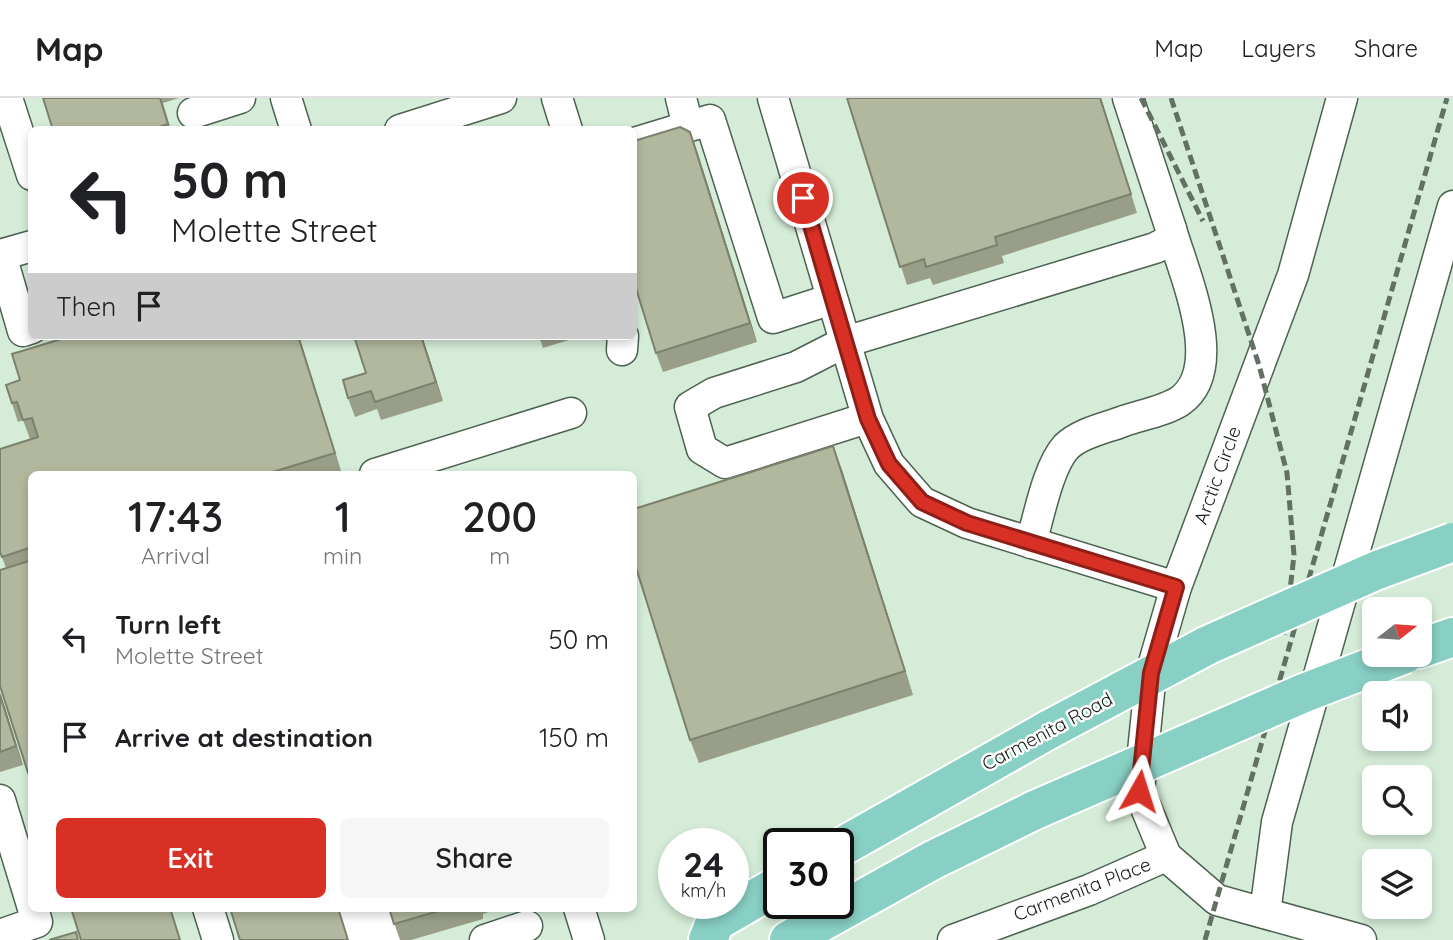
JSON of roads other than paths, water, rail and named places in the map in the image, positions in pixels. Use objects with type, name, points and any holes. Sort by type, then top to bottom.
[{"type":"main road","name":"Carmenita Road","points":[[854,840],[1050,729],[1208,645],[1375,571],[1453,541]]},
{"type":"main road","points":[[1432,644],[1453,637]]},
{"type":"main road","points":[[789,940],[933,860],[1035,810],[1304,693],[1371,667]]},
{"type":"main road","points":[[708,940],[715,922],[763,894]]},
{"type":"street","points":[[7,98],[28,163]]},
{"type":"street","points":[[194,113],[240,98]]},
{"type":"street","points":[[286,98],[295,126]]},
{"type":"street","points":[[405,126],[428,109],[501,98]]},
{"type":"street","points":[[557,98],[566,126]]},
{"type":"street","points":[[774,98],[867,418],[889,464],[922,502],[967,523],[1176,587]]},
{"type":"street","points":[[1031,542],[1056,462],[1067,446],[1082,436],[1180,400],[1193,385],[1202,362],[1202,332],[1129,98]]},
{"type":"street","name":"Arctic Circle","points":[[1167,856],[1139,791],[1151,673],[1176,587],[1293,275],[1342,98]]},
{"type":"street","points":[[637,141],[685,112],[710,120],[773,318],[832,299]]},
{"type":"street","points":[[1265,914],[1273,836],[1453,206]]},
{"type":"street","points":[[867,418],[725,463],[702,449],[690,407],[714,393],[784,371],[845,342],[1155,248],[1169,241],[1171,229]]},
{"type":"street","points":[[28,247],[0,255],[23,331],[28,329]]},
{"type":"street","points":[[396,471],[443,464],[571,413]]},
{"type":"street","points":[[0,800],[28,894]]},
{"type":"street","name":"Carmenita Place","points":[[953,940],[1012,929],[1089,890],[1167,856],[1217,900],[1350,939]]},
{"type":"street","points":[[0,935],[37,922],[34,912]]},
{"type":"street","points":[[209,912],[218,940]]},
{"type":"street","points":[[349,912],[358,940]]},
{"type":"street","points":[[377,912],[386,940]]},
{"type":"street","points":[[580,912],[589,940]]},
{"type":"street","points":[[485,940],[526,925]]},
{"type":"railway","points":[[1141,98],[1203,221]]},
{"type":"railway","points":[[1171,98],[1259,365],[1287,473],[1294,555],[1285,635]]},
{"type":"railway","points":[[1205,940],[1447,98]]}]
